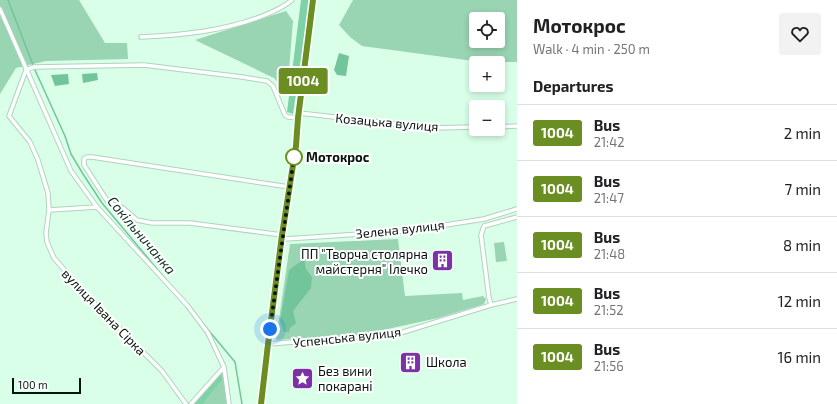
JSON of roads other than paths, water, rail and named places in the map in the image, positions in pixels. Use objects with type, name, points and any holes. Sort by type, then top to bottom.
[{"type":"main road","points":[[261,404],[314,0]]},
{"type":"street","points":[[141,37],[183,35],[218,29],[252,20],[284,7],[292,0]]},
{"type":"street","points":[[0,9],[71,171],[97,207],[191,310],[208,332],[224,367],[229,404]]},
{"type":"street","points":[[26,70],[34,67],[144,65],[242,76],[267,81],[273,86],[285,115],[288,117],[298,116]]},
{"type":"street","name":"вулиця Івана Сірка","points":[[26,70],[9,116],[30,142],[38,160],[48,193],[49,210],[46,242],[54,258],[86,295],[162,371],[186,404]]},
{"type":"street","name":"Козацька вулиця","points":[[298,116],[431,128],[469,127]]},
{"type":"street","points":[[505,126],[517,126]]},
{"type":"street","name":"Зелена вулиця","points":[[289,187],[92,157],[87,157],[84,159],[84,165],[108,202],[123,208],[137,220],[152,223],[190,223],[285,238],[407,231],[484,219],[517,209]]},
{"type":"street","points":[[49,210],[97,207]]},
{"type":"street","points":[[484,226],[517,217]]},
{"type":"street","points":[[484,219],[484,226],[481,235],[491,305]]},
{"type":"street","name":"Успенська вулиця","points":[[268,344],[397,334],[491,305],[517,299]]},
{"type":"street","points":[[191,404],[224,367]]},
{"type":"waterway","name":"Сокільничанка","points":[[8,0],[33,65]]},
{"type":"waterway","name":"Сокільничанка","points":[[35,70],[65,136],[71,154],[83,174],[102,203],[167,281]]},
{"type":"waterway","name":"Сокільничанка","points":[[205,326],[235,362],[242,404]]},
{"type":"place","name":"Мотокрос","points":[[294,157]]},
{"type":"place","name":"ПП \"Творча столярна майстерня\" Ілечко","points":[[443,261]]},
{"type":"place","name":"Школа","points":[[410,362]]},
{"type":"place","name":"Без вини покарані","points":[[303,378]]}]
